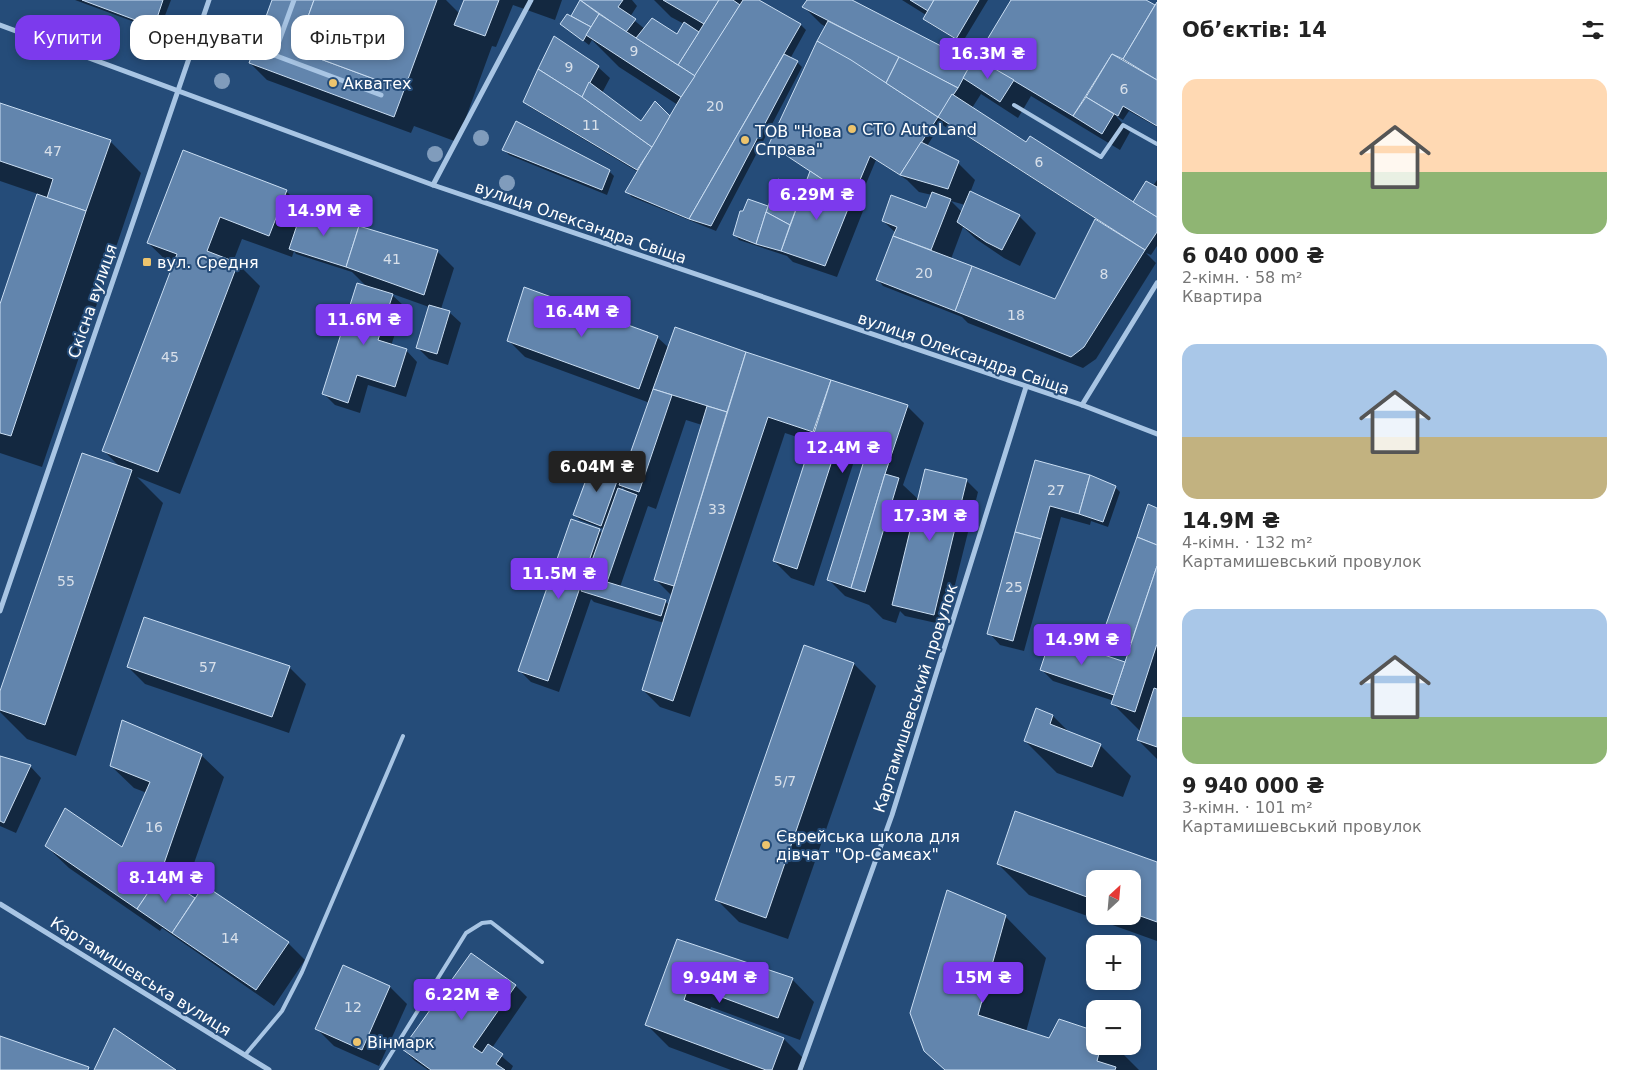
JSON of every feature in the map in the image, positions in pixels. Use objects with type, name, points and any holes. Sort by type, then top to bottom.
[{"type":"street","name":"Cкісна вулиця","points":[[0,611],[208,0]]},
{"type":"street","points":[[294,0],[274,55],[381,95]]},
{"type":"street","points":[[433,185],[531,0]]},
{"type":"street","name":"вулиця Олександра Свіща","points":[[0,25],[433,185],[1082,406],[1157,434]]},
{"type":"street","points":[[1082,406],[1157,283]]},
{"type":"street","name":"Картамишевський провулок","points":[[800,1070],[892,815],[1026,387]]},
{"type":"street","name":"Картамишевська вулиця","points":[[0,904],[269,1070]]},
{"type":"lane","points":[[1014,105],[1101,157],[1123,125],[1157,144]]},
{"type":"lane","points":[[245,1055],[282,1011],[302,972],[403,736]]},
{"type":"lane","points":[[381,1070],[466,933],[482,924],[491,922],[542,962]]},
{"type":"building","points":[[82,0],[163,0],[158,15],[130,15],[130,18]]},
{"type":"building","points":[[272,0],[314,0],[309,15],[291,15],[291,60],[323,60],[404,90],[394,117],[249,63],[250,60],[281,60],[281,15],[267,15]]},
{"type":"building","points":[[314,0],[437,0],[404,90],[323,60],[404,60],[404,15],[309,15]]},
{"type":"building","points":[[464,0],[499,0],[485,36],[454,25]]},
{"type":"building","points":[[580,0],[623,0],[618,7],[636,19],[626,32]]},
{"type":"building","points":[[580,0],[599,14],[591,27],[571,16]]},
{"type":"building","points":[[663,0],[719,0],[704,24]]},
{"type":"building","points":[[719,0],[733,0],[740,5],[695,76],[678,65]]},
{"type":"building","points":[[743,0],[759,0],[801,24],[689,219],[625,192],[681,97]]},
{"type":"building","points":[[807,0],[852,0],[972,62],[958,88],[802,7]]},
{"type":"building","points":[[910,0],[934,0],[928,11]]},
{"type":"building","points":[[934,0],[979,0],[956,39],[923,19]]},
{"type":"building","points":[[1011,0],[1146,0],[1155,5],[1123,59],[1112,54],[1073,116],[976,58]]},
{"type":"building","points":[[1157,2],[1157,80],[1123,59]]},
{"type":"building","points":[[567,14],[591,27],[583,41],[560,24]]},
{"type":"building","points":[[599,14],[695,76],[681,97],[586,35]]},
{"type":"building","points":[[652,18],[677,34],[684,22],[699,32],[678,65],[636,38]]},
{"type":"building","points":[[828,21],[899,57],[886,83],[817,41]]},
{"type":"building","points":[[554,36],[599,66],[582,97],[538,69]]},
{"type":"building","name":"СТО AutoLand","points":[[817,41],[851,60],[938,117],[900,175],[870,156],[852,199],[769,144]]},
{"type":"building","name":"ТОВ \"Нова Справа\"","points":[[784,54],[798,61],[711,226],[689,219]]},
{"type":"building","points":[[1112,54],[1157,80],[1157,126],[1123,106],[1118,116],[1086,97]]},
{"type":"building","points":[[899,57],[958,88],[938,117],[886,83]]},
{"type":"building","points":[[976,58],[1014,80],[1000,102],[963,78]]},
{"type":"building","points":[[538,69],[582,97],[652,147],[637,170],[523,102]]},
{"type":"building","points":[[589,82],[641,121],[655,101],[670,116],[652,147],[582,97]]},
{"type":"building","points":[[952,94],[1026,142],[1030,136],[1157,217],[1157,232],[1145,250],[938,117]]},
{"type":"building","points":[[1086,97],[1114,114],[1102,134],[1073,116]]},
{"type":"building","points":[[0,103],[111,140],[86,211],[47,198],[53,179],[0,161]]},
{"type":"building","points":[[516,121],[610,170],[602,190],[502,150]]},
{"type":"building","points":[[921,142],[959,161],[948,189],[900,175]]},
{"type":"building","points":[[183,150],[287,190],[269,236],[220,217],[207,251],[238,263],[158,472],[102,451],[177,254],[147,243]]},
{"type":"building","points":[[810,171],[852,199],[825,266],[781,251]]},
{"type":"building","points":[[778,179],[802,193],[790,225],[766,212]]},
{"type":"building","points":[[1146,181],[1157,187],[1157,217],[1133,202]]},
{"type":"building","points":[[970,191],[1020,215],[1002,250],[986,242],[957,222]]},
{"type":"building","points":[[932,192],[951,199],[931,250],[893,236],[897,227],[882,221],[891,195],[926,208]]},
{"type":"building","points":[[37,194],[86,211],[11,436],[0,433],[0,304]]},
{"type":"building","points":[[748,199],[768,206],[756,244],[733,235],[740,211],[743,211]]},
{"type":"building","points":[[303,207],[359,226],[346,267],[289,249]]},
{"type":"building","points":[[766,212],[790,225],[781,251],[756,244]]},
{"type":"building","points":[[1095,219],[1145,250],[1084,347],[1071,357],[955,311],[972,266],[1055,299]]},
{"type":"building","points":[[359,226],[438,250],[424,295],[346,267]]},
{"type":"building","points":[[893,236],[972,266],[955,311],[876,280]]},
{"type":"building","points":[[357,283],[393,294],[378,340],[407,349],[395,387],[357,375],[348,403],[322,394]]},
{"type":"building","points":[[524,287],[658,336],[639,389],[507,341]]},
{"type":"building","points":[[429,305],[450,311],[437,354],[416,348]]},
{"type":"building","points":[[675,327],[746,352],[727,412],[653,389]]},
{"type":"building","points":[[746,352],[831,380],[813,432],[768,417],[673,701],[642,690]]},
{"type":"building","points":[[831,380],[908,405],[851,588],[827,580],[867,451],[838,442],[797,569],[773,561]]},
{"type":"building","points":[[653,389],[672,395],[639,492],[619,485]]},
{"type":"building","points":[[707,406],[727,412],[674,586],[654,580]]},
{"type":"building","points":[[82,453],[132,470],[45,725],[0,710],[0,691]]},
{"type":"building","points":[[1035,460],[1090,475],[1079,514],[1050,506],[1041,539],[1015,532]]},
{"type":"building","points":[[593,461],[621,470],[601,526],[573,515]]},
{"type":"building","points":[[925,469],[967,479],[934,615],[892,605]]},
{"type":"building","points":[[885,474],[899,478],[865,592],[851,588]]},
{"type":"building","points":[[1090,475],[1116,486],[1103,522],[1079,514]]},
{"type":"building","points":[[618,488],[637,495],[607,582],[666,600],[661,616],[581,591]]},
{"type":"building","points":[[1148,504],[1157,508],[1157,545],[1137,537]]},
{"type":"building","points":[[571,519],[600,529],[548,681],[518,671]]},
{"type":"building","points":[[1015,532],[1041,539],[1013,641],[987,634]]},
{"type":"building","points":[[1137,537],[1157,545],[1157,566],[1131,643],[1103,633]]},
{"type":"building","points":[[1157,566],[1157,644],[1135,712],[1111,704]]},
{"type":"building","points":[[144,617],[290,666],[272,717],[127,667]]},
{"type":"building","points":[[1051,637],[1125,662],[1114,695],[1040,670]]},
{"type":"building","points":[[804,645],[854,663],[766,918],[715,900]]},
{"type":"building","points":[[1154,688],[1157,689],[1157,747],[1137,740]]},
{"type":"building","points":[[1036,708],[1053,715],[1050,724],[1101,744],[1092,767],[1024,741]]},
{"type":"building","points":[[122,720],[202,754],[160,875],[137,909],[45,846],[65,808],[122,847],[150,782],[110,766]]},
{"type":"building","points":[[0,756],[31,765],[4,823],[0,821]]},
{"type":"building","points":[[1015,811],[1157,862],[1157,922],[1141,916],[1141,870],[1086,870],[1086,897],[997,864]]},
{"type":"building","points":[[160,875],[195,898],[172,933],[137,909]]},
{"type":"building","points":[[204,885],[289,942],[256,990],[172,933]]},
{"type":"building","points":[[947,890],[1006,915],[978,1015],[1049,1038],[1059,1019],[1086,1028],[1086,1055],[1099,1055],[1097,1061],[1116,1067],[1115,1070],[945,1070],[924,1051],[910,1013]]},
{"type":"building","points":[[677,939],[793,978],[778,1018],[689,985],[684,1000],[784,1038],[772,1070],[766,1070],[645,1025]]},
{"type":"building","points":[[471,953],[516,985],[473,1047],[482,1053],[488,1044],[503,1054],[496,1064],[505,1070],[431,1070],[402,1049]]},
{"type":"building","points":[[343,965],[390,986],[362,1050],[315,1029]]},
{"type":"building","points":[[114,1028],[176,1070],[94,1070]]},
{"type":"building","points":[[0,1036],[89,1067],[88,1070],[0,1070]]},
{"type":"place","name":"Акватех","points":[[333,83]]},
{"type":"place","name":"СТО AutoLand","points":[[852,129]]},
{"type":"place","name":"ТОВ \"Нова Справа\"","points":[[745,140]]},
{"type":"place","name":"вул. Средня","points":[[147,262]]},
{"type":"place","name":"Єврейська школа для дівчат \"Ор-Самєах\"","points":[[766,845]]},
{"type":"place","name":"Вінмарк","points":[[357,1042]]}]
